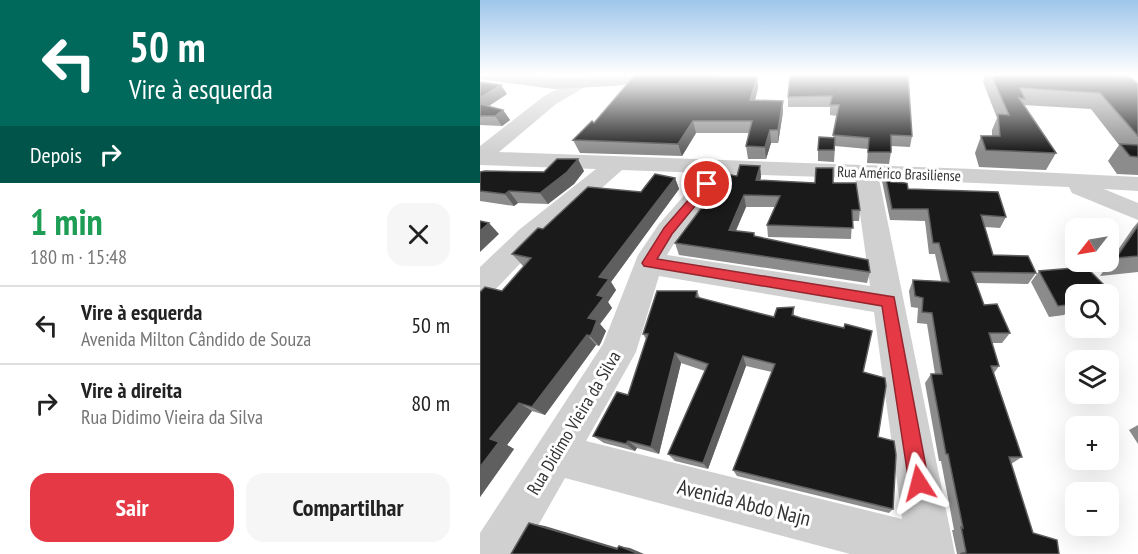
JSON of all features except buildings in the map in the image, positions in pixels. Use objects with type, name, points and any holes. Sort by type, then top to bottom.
[{"type":"street","points":[[480,140],[535,101]]},
{"type":"street","points":[[480,158],[549,101]]},
{"type":"street","name":"Rua Américo Brasiliense","points":[[480,158],[1058,179],[1138,184]]},
{"type":"street","points":[[480,286],[530,236],[616,164]]},
{"type":"street","name":"Rua Didimo Vieira da Silva","points":[[495,554],[618,352],[648,263],[668,231],[721,168]]},
{"type":"street","points":[[866,173],[931,553]]},
{"type":"street","points":[[1058,179],[1138,212]]},
{"type":"street","points":[[648,263],[889,302]]},
{"type":"street","name":"Avenida Abdo Najn","points":[[556,455],[931,553]]},
{"type":"route","points":[[707,184],[668,231],[648,263],[889,302],[919,483]]}]
